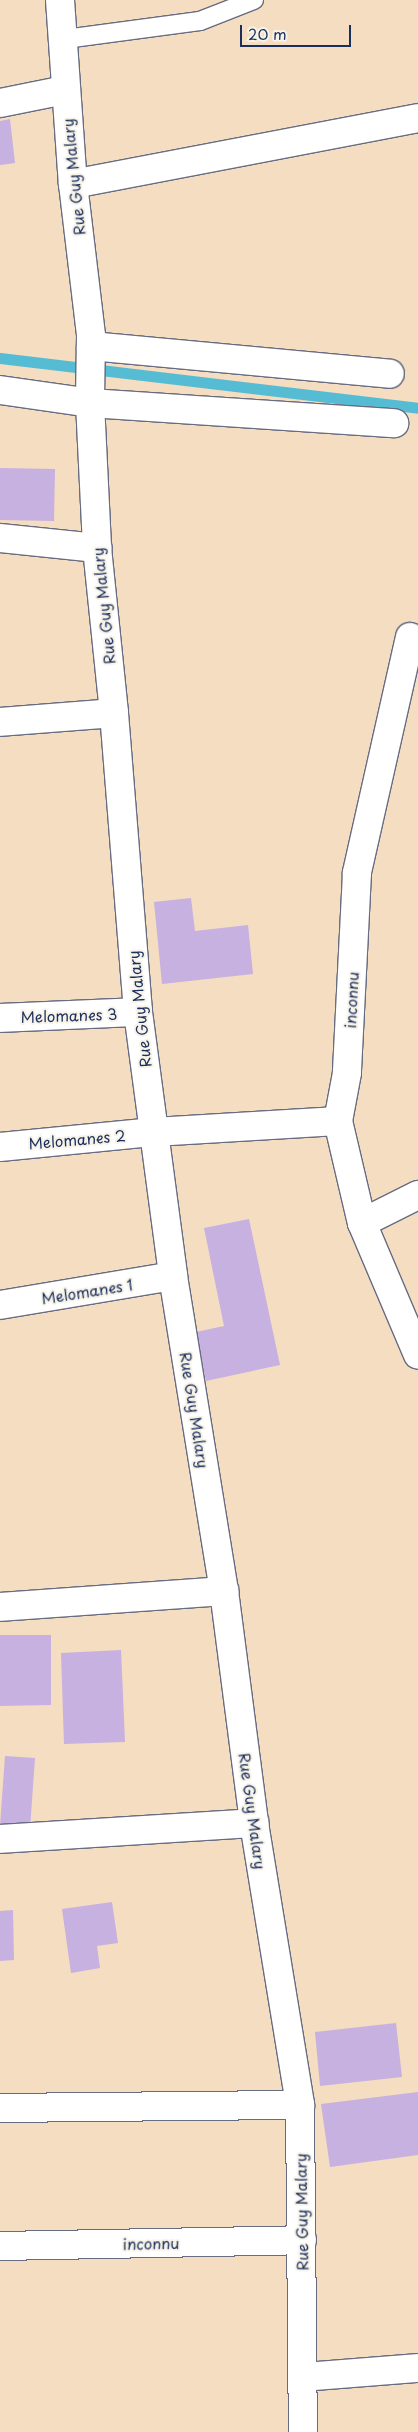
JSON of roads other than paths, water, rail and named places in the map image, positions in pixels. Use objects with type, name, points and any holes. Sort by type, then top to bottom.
[{"type":"street","name":"Rue Guy Malary","points":[[60,0],[65,39],[65,90],[73,184],[90,350],[90,395],[97,548],[114,713],[138,1012],[174,1276],[224,1591],[254,1823],[300,2104],[304,2377],[303,2432]]},
{"type":"street","points":[[0,102],[65,90]]},
{"type":"street","points":[[73,184],[418,118]]},
{"type":"street","points":[[90,350],[390,374]]},
{"type":"street","points":[[0,390],[90,395],[394,423]]},
{"type":"street","points":[[0,538],[97,548]]},
{"type":"street","name":"inconnu","points":[[410,637],[357,873],[347,1074],[338,1121],[362,1223],[418,1355]]},
{"type":"street","points":[[0,722],[114,713]]},
{"type":"street","name":"Melomanes 3","points":[[0,1018],[138,1012]]},
{"type":"street","name":"Melomanes 2","points":[[0,1146],[154,1132],[338,1121]]},
{"type":"street","points":[[362,1223],[418,1195]]},
{"type":"street","name":"Melomanes 1","points":[[0,1305],[174,1276]]},
{"type":"street","points":[[0,1607],[224,1591]]},
{"type":"street","points":[[0,1839],[254,1823]]},
{"type":"street","points":[[0,2108],[300,2104]]},
{"type":"street","name":"inconnu","points":[[0,2246],[302,2240]]},
{"type":"street","points":[[304,2377],[418,2368]]},
{"type":"lane","points":[[65,39],[200,21],[254,0]]},
{"type":"waterway","points":[[0,358],[418,408]]}]
